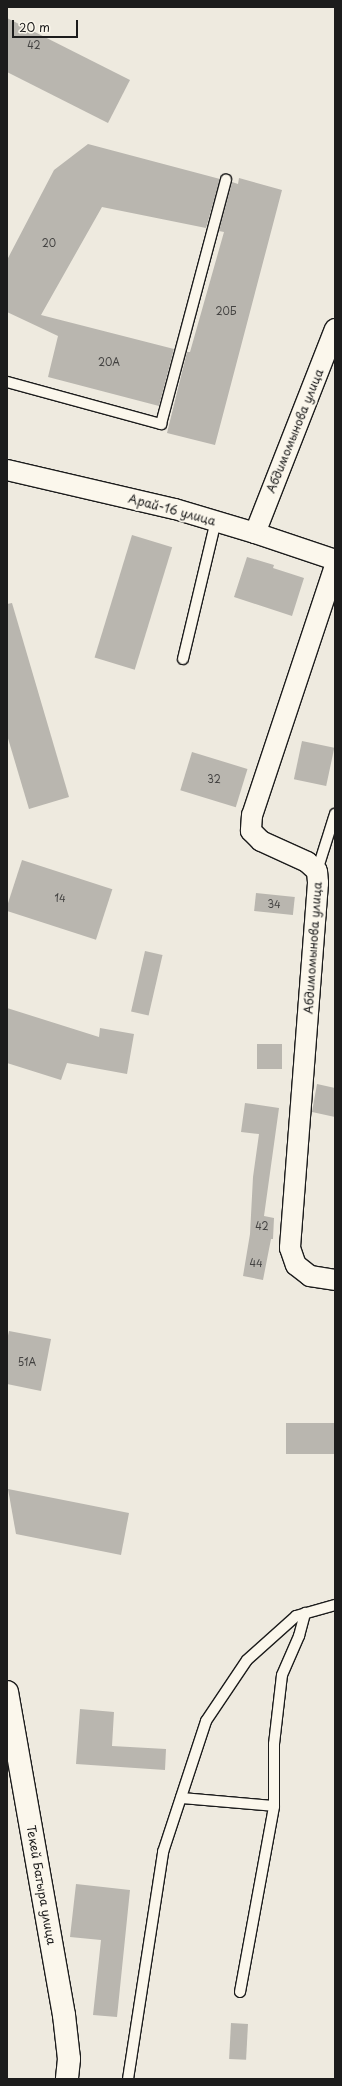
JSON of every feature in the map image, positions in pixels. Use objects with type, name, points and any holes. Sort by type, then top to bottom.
[{"type":"street","name":"Абдимомынова улица","points":[[255,533],[335,329]]},
{"type":"street","name":"Арай-16 улица","points":[[7,470],[175,509],[255,533],[335,560]]},
{"type":"street","name":"Абдимомынова улица","points":[[335,566],[252,815],[251,831],[261,841],[307,862],[317,871],[318,883],[290,1248],[296,1265],[310,1276],[335,1280]]},
{"type":"street","name":"Текей Батыра улица","points":[[7,1692],[64,2015],[69,2060],[67,2079]]},
{"type":"lane","points":[[7,382],[162,424],[226,180]]},
{"type":"lane","points":[[183,660],[216,521]]},
{"type":"lane","points":[[317,871],[335,814]]},
{"type":"lane","points":[[128,2079],[163,1852],[206,1721],[247,1660],[296,1616],[335,1605]]},
{"type":"lane","points":[[240,1992],[274,1806],[274,1744],[282,1675],[300,1636],[305,1613]]},
{"type":"lane","points":[[181,1798],[274,1806]]},
{"type":"building","points":[[7,18],[130,80],[108,123],[7,72]]},
{"type":"building","points":[[88,144],[220,179],[206,228],[102,207],[41,315],[174,349],[159,406],[48,377],[58,336],[7,312],[7,260],[54,170]]},
{"type":"building","points":[[239,178],[282,190],[215,445],[167,433],[187,352],[190,352],[224,232],[219,231],[232,182],[238,184]]},
{"type":"building","points":[[132,535],[172,547],[135,670],[95,657]]},
{"type":"building","points":[[247,557],[274,565],[273,568],[304,578],[292,616],[234,597]]},
{"type":"building","points":[[12,603],[69,797],[29,809],[7,735],[7,604]]},
{"type":"building","points":[[302,741],[334,748],[326,786],[294,779]]},
{"type":"building","points":[[192,752],[247,769],[236,807],[180,790]]},
{"type":"building","points":[[22,860],[112,889],[96,940],[7,911],[7,906]]},
{"type":"building","points":[[256,893],[295,897],[293,915],[254,911]]},
{"type":"building","points":[[145,951],[163,955],[149,1015],[131,1011]]},
{"type":"building","points":[[7,1008],[99,1037],[100,1028],[134,1034],[127,1074],[67,1063],[61,1080],[7,1063]]},
{"type":"building","points":[[257,1044],[282,1044],[282,1069],[257,1069]]},
{"type":"building","points":[[317,1084],[335,1088],[335,1117],[312,1112]]},
{"type":"building","points":[[245,1103],[279,1108],[264,1216],[274,1218],[273,1239],[271,1239],[263,1280],[243,1276],[250,1234],[253,1177],[259,1134],[241,1132]]},
{"type":"building","points":[[9,1331],[51,1339],[41,1391],[7,1384],[7,1340]]},
{"type":"building","points":[[286,1423],[335,1423],[335,1454],[286,1454]]},
{"type":"building","points":[[8,1489],[129,1513],[121,1555],[16,1534]]},
{"type":"building","points":[[80,1709],[114,1712],[112,1746],[166,1749],[165,1770],[76,1764]]},
{"type":"building","points":[[76,1884],[130,1890],[117,2017],[93,2015],[101,1940],[70,1937]]},
{"type":"building","points":[[231,2023],[248,2024],[246,2060],[229,2059]]}]
